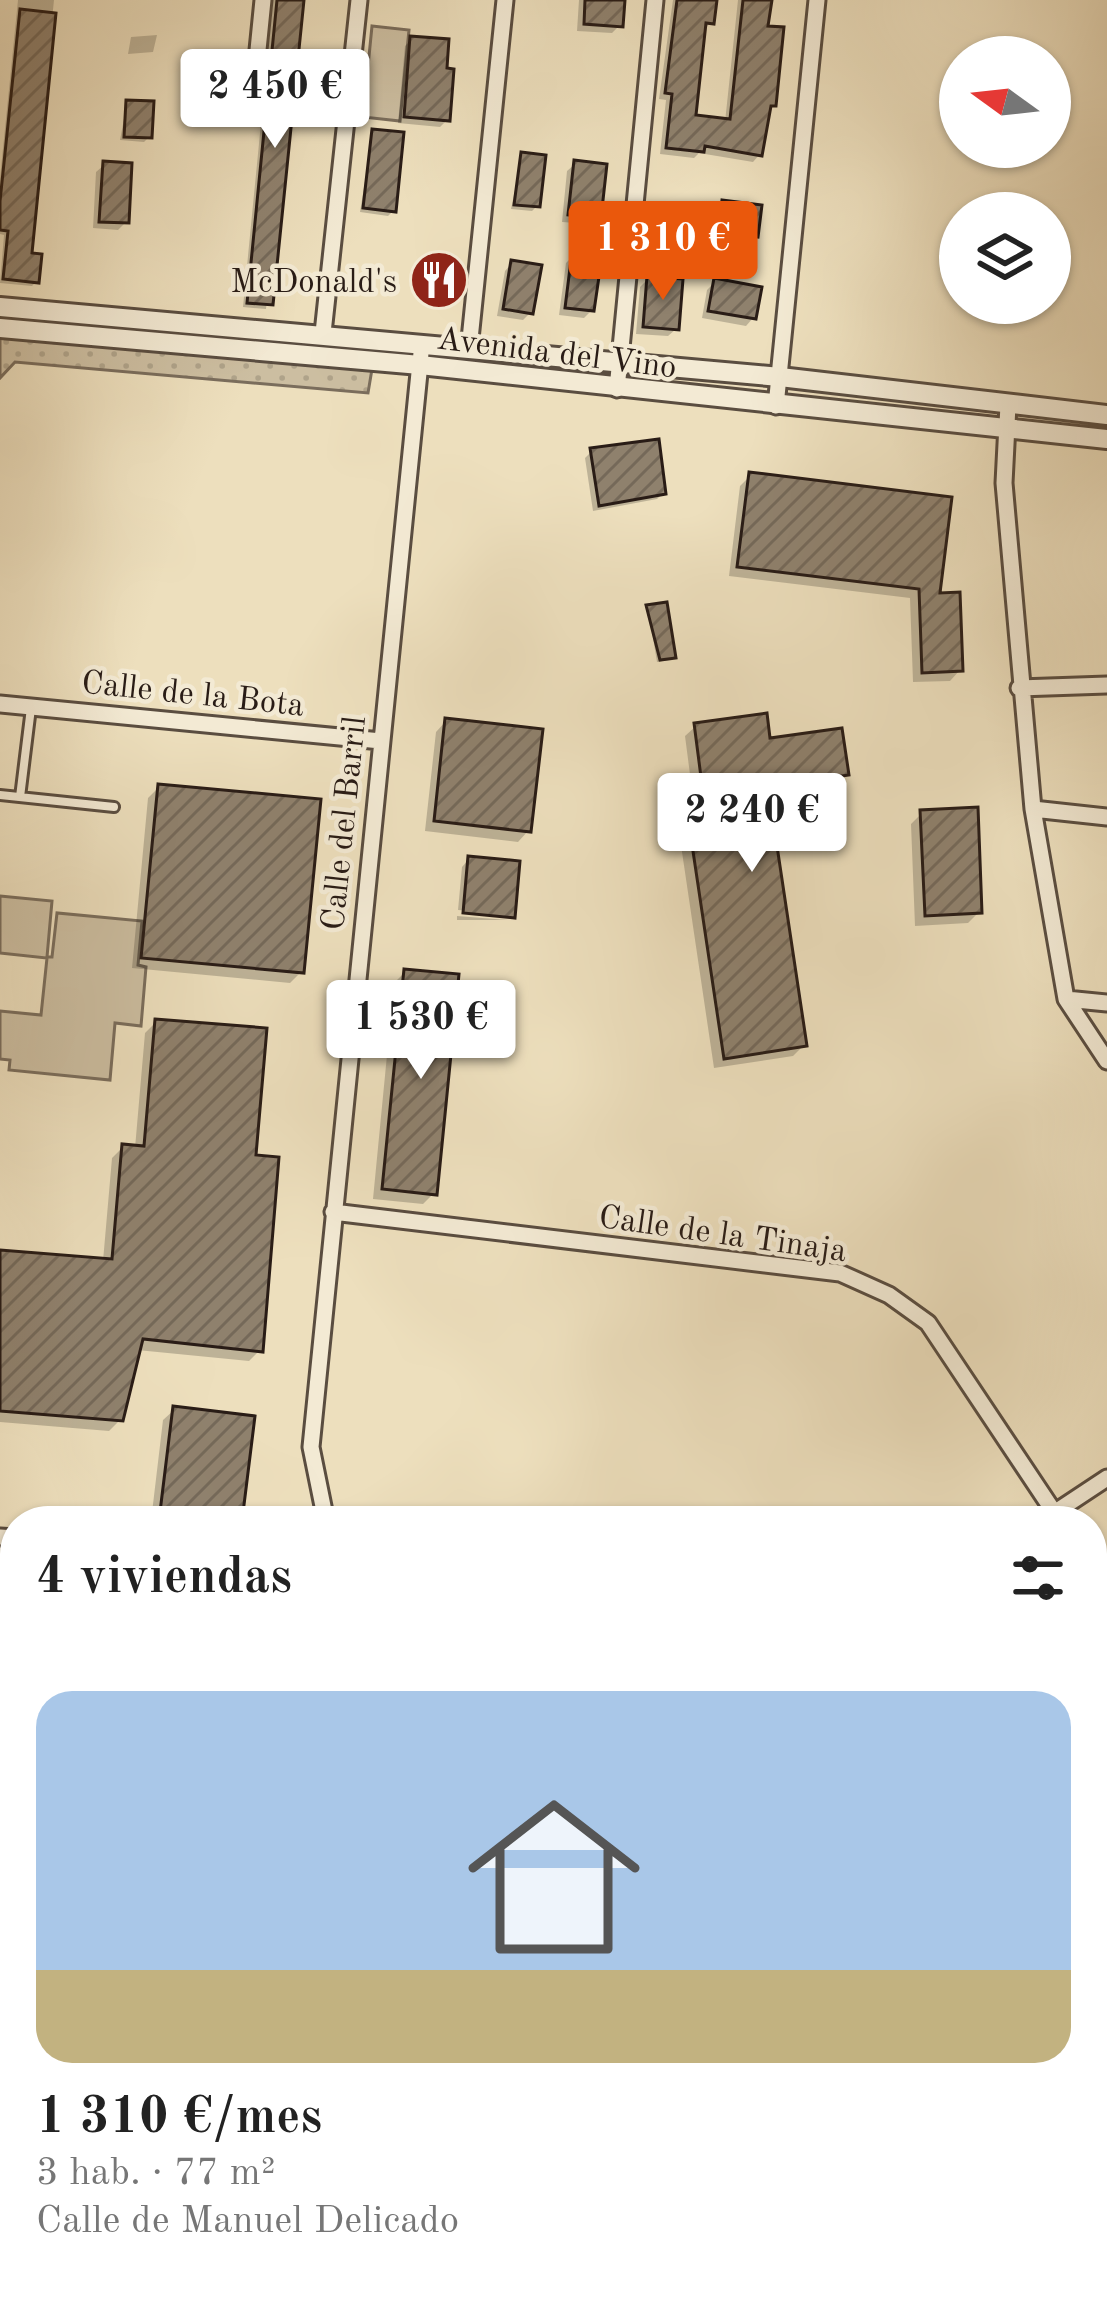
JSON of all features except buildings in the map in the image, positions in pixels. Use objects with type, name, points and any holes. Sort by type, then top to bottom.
[{"type":"street","points":[[257,60],[263,0]]},
{"type":"street","points":[[323,333],[359,0]]},
{"type":"street","points":[[469,349],[505,0]]},
{"type":"street","points":[[617,389],[656,0]]},
{"type":"street","points":[[776,406],[817,0]]},
{"type":"street","name":"Avenida del Vino","points":[[0,307],[323,333],[617,389],[1107,439]]},
{"type":"street","name":"Avenida del Vino","points":[[0,328],[421,355],[469,349],[780,377],[1107,415]]},
{"type":"street","name":"Calle del Barril","points":[[323,1506],[311,1447],[421,355]]},
{"type":"street","points":[[1007,405],[1004,483],[1033,809],[1066,999],[1107,1061]]},
{"type":"street","points":[[1019,688],[1107,685]]},
{"type":"street","name":"Calle de la Bota","points":[[0,704],[381,741]]},
{"type":"street","points":[[1033,809],[1107,817]]},
{"type":"street","points":[[1066,999],[1107,1003]]},
{"type":"street","name":"Calle de la Tinaja","points":[[333,1212],[840,1273],[889,1295],[928,1323],[1044,1506]]},
{"type":"street","points":[[1068,1506],[1107,1478]]},
{"type":"lane","points":[[20,797],[32,706]]},
{"type":"lane","points":[[0,795],[114,807]]},
{"type":"shaded area","points":[[372,26],[409,30],[400,121],[363,117]]},
{"type":"shaded area","points":[[0,333],[372,369],[368,393],[15,362],[0,378]]},
{"type":"shaded area","points":[[0,896],[52,901],[47,957],[52,957],[57,913],[142,921],[138,965],[146,967],[141,1026],[115,1023],[110,1080],[9,1070],[10,1060],[0,1059],[0,1011],[41,1015],[47,958],[0,953]]},
{"type":"place","name":"McDonald's","points":[[439,280]]}]
